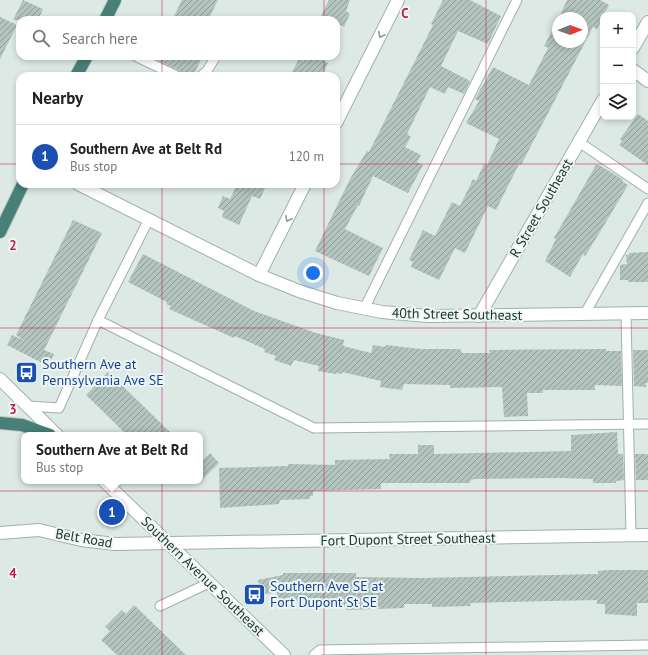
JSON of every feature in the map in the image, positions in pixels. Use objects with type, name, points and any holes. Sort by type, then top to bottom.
[{"type":"highway","points":[[107,16],[115,0]]},
{"type":"highway","points":[[78,72],[84,60]]},
{"type":"highway","points":[[0,232],[21,188]]},
{"type":"highway","points":[[0,423],[22,425],[42,432]]},
{"type":"street","points":[[340,115],[398,0]]},
{"type":"street","points":[[636,43],[648,22]]},
{"type":"street","points":[[636,72],[648,81]]},
{"type":"street","name":"R Street Southeast","points":[[479,316],[600,105]]},
{"type":"street","name":"40th Street Southeast","points":[[86,188],[260,275],[311,295],[364,309],[405,315],[479,316],[648,313]]},
{"type":"street","points":[[260,275],[303,188]]},
{"type":"street","points":[[0,379],[54,432]]},
{"type":"street","name":"Southern Avenue Southeast","points":[[107,484],[284,655]]},
{"type":"street","name":"Belt Road","points":[[0,533],[20,530],[39,530],[81,540],[115,544],[168,543]]},
{"type":"street","name":"Fort Dupont Street Southeast","points":[[168,543],[648,535]]},
{"type":"lane","points":[[364,309],[517,0]]},
{"type":"lane","points":[[143,60],[169,72]]},
{"type":"lane","points":[[206,72],[214,60]]},
{"type":"lane","points":[[579,142],[648,189]]},
{"type":"lane","points":[[584,315],[648,204]]},
{"type":"lane","points":[[29,406],[59,408],[98,320],[149,219]]},
{"type":"lane","points":[[626,314],[631,535]]},
{"type":"lane","points":[[98,320],[314,428],[648,424]]},
{"type":"lane","points":[[160,606],[209,583]]},
{"type":"lane","points":[[314,655],[320,650],[648,645]]},
{"type":"building","points":[[23,0],[43,9],[40,16],[16,16],[16,20],[13,20]]},
{"type":"building","points":[[182,0],[218,0],[210,16],[174,16]]},
{"type":"building","points":[[329,0],[350,0],[346,11],[350,14],[344,27],[340,25],[340,16],[321,16]]},
{"type":"building","points":[[443,0],[470,0],[501,16],[488,44],[458,31],[441,66],[470,81],[464,94],[448,87],[445,94],[430,87],[407,134],[411,137],[405,147],[421,155],[417,162],[423,165],[408,193],[373,176],[359,206],[358,205],[345,229],[383,248],[369,276],[315,251],[350,179],[367,151],[369,152],[433,25],[431,24]]},
{"type":"building","points":[[567,0],[600,0],[609,5],[606,12],[600,12],[600,23],[597,29],[593,27],[588,37],[588,12],[562,12]]},
{"type":"building","points":[[0,17],[16,25],[16,27],[0,59]]},
{"type":"building","points":[[552,31],[552,48],[582,48],[521,165],[519,164],[496,210],[488,206],[465,253],[455,248],[439,280],[411,267],[413,262],[409,260],[423,230],[435,236],[452,202],[460,206],[473,179],[476,181],[484,164],[487,165],[499,139],[466,123],[479,101],[475,99],[493,67],[529,85],[548,48],[544,46]]},
{"type":"building","points":[[157,60],[201,60],[195,72],[180,71]]},
{"type":"building","points":[[298,60],[322,60],[328,63],[324,72],[292,72]]},
{"type":"building","points":[[638,114],[648,121],[648,165],[619,145],[622,141],[620,139],[634,120],[636,120]]},
{"type":"building","points":[[596,165],[599,165],[622,179],[623,182],[628,185],[585,256],[583,254],[570,277],[545,261],[556,239],[554,238]]},
{"type":"building","points":[[236,188],[265,188],[260,199],[252,196],[239,225],[222,217],[224,211],[218,208],[223,196],[230,199]]},
{"type":"building","points":[[73,220],[102,233],[44,350],[54,354],[48,366],[7,345],[12,335],[25,341],[16,335]]},
{"type":"building","points":[[648,252],[648,282],[628,282],[628,280],[620,280],[620,265],[627,264],[626,255],[629,255],[629,253]]},
{"type":"building","points":[[143,254],[254,311],[316,333],[344,340],[343,346],[371,353],[373,345],[421,349],[460,349],[462,353],[490,353],[489,350],[606,349],[606,351],[621,351],[622,386],[595,385],[595,390],[543,390],[543,393],[527,393],[528,416],[504,417],[502,387],[450,388],[450,385],[404,384],[402,390],[380,387],[381,381],[342,372],[342,374],[335,374],[318,371],[319,366],[294,360],[291,366],[274,360],[276,356],[264,352],[265,349],[235,336],[234,338],[169,309],[171,306],[166,304],[167,302],[128,282]]},
{"type":"building","points":[[633,350],[648,350],[648,383],[646,383],[646,387],[634,386]]},
{"type":"building","points":[[108,372],[170,432],[124,432],[86,395]]},
{"type":"building","points":[[617,432],[618,454],[623,454],[624,480],[616,481],[616,483],[593,483],[593,479],[559,478],[474,479],[470,481],[470,483],[381,483],[381,489],[313,491],[313,496],[310,496],[310,499],[280,500],[279,504],[220,508],[219,468],[288,466],[288,464],[335,465],[335,460],[390,459],[389,454],[418,454],[418,445],[434,445],[434,454],[571,451],[571,435]]},
{"type":"building","points":[[210,453],[219,463],[203,479],[203,460]]},
{"type":"building","points":[[635,454],[648,454],[648,480],[636,480]]},
{"type":"building","points":[[648,570],[648,603],[637,603],[637,616],[605,614],[605,604],[597,604],[597,600],[470,603],[471,606],[432,607],[432,604],[404,604],[404,608],[346,610],[346,607],[332,608],[332,600],[277,601],[277,592],[261,595],[258,580],[283,575],[283,573],[356,573],[356,577],[423,578],[598,574],[598,571]]},
{"type":"building","points":[[134,605],[186,655],[117,655],[101,640],[110,631],[105,627],[122,610],[126,614]]},
{"type":"place","name":"Southern Ave at Pennsylvania Ave SE","points":[[26,372]]},
{"type":"place","name":"Southern Ave at Belt Rd","points":[[112,512]]},
{"type":"place","name":"Southern Ave SE at Fort Dupont St SE","points":[[254,594]]}]
